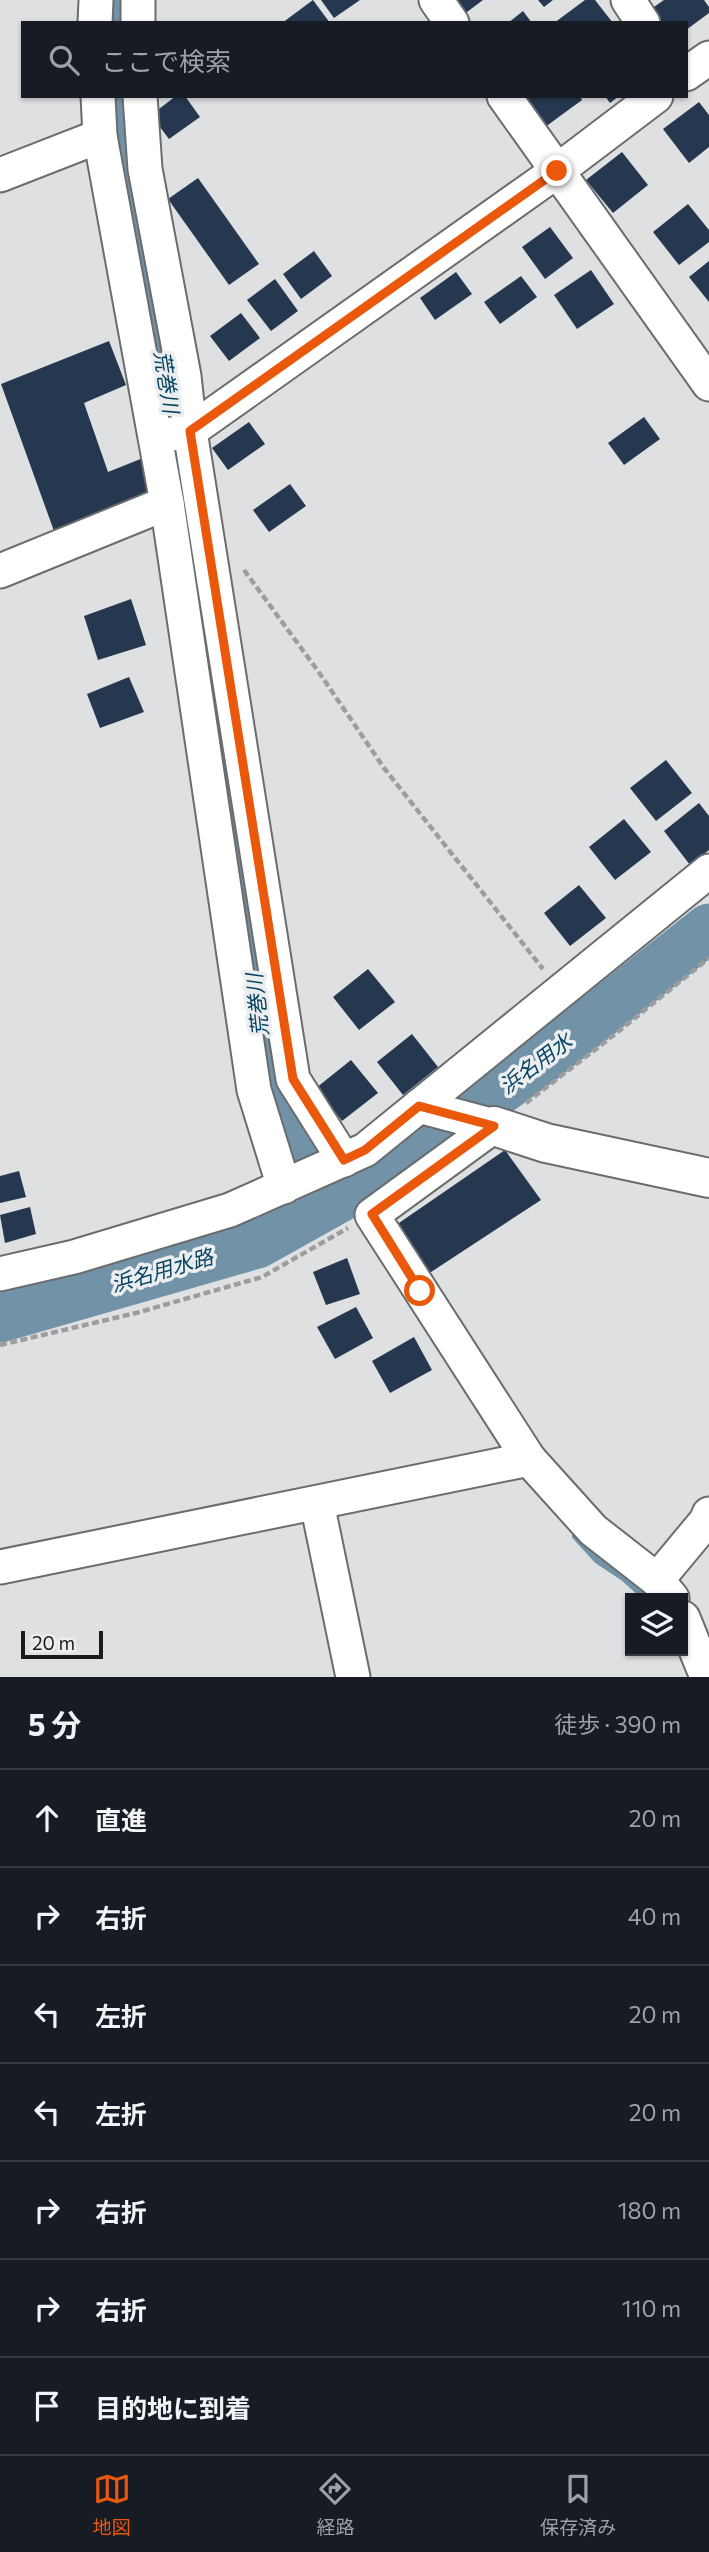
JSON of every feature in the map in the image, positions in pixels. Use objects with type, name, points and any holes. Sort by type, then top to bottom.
[{"type":"street","points":[[95,21],[96,0]]},
{"type":"street","points":[[138,0],[138,21]]},
{"type":"street","points":[[436,0],[451,21]]},
{"type":"street","points":[[628,0],[642,21]]},
{"type":"street","points":[[688,73],[709,58]]},
{"type":"street","points":[[98,98],[100,136],[170,434],[293,1079],[344,1160]]},
{"type":"street","points":[[140,98],[145,169],[184,376],[170,434],[167,503],[254,1090],[284,1187]]},
{"type":"street","points":[[505,98],[709,384]]},
{"type":"street","points":[[170,434],[557,171],[653,98]]},
{"type":"street","points":[[0,175],[100,136]]},
{"type":"street","points":[[0,571],[167,503]]},
{"type":"street","points":[[0,1274],[74,1257],[230,1210],[365,1150],[709,871]]},
{"type":"street","points":[[419,1106],[546,1143],[709,1178]]},
{"type":"street","points":[[494,1126],[372,1214],[529,1459],[593,1530],[665,1589],[709,1514]]},
{"type":"street","points":[[0,1567],[529,1459]]},
{"type":"street","points":[[317,1503],[353,1677]]},
{"type":"street","points":[[688,1630],[707,1677]]},
{"type":"path","points":[[238,560],[384,768],[561,991]]},
{"type":"path","points":[[494,1126],[614,1035],[709,958]]},
{"type":"path","points":[[0,1345],[136,1313],[262,1277],[372,1214]]},
{"type":"building","points":[[313,0],[329,21],[285,21]]},
{"type":"building","points":[[321,0],[360,0],[334,18]]},
{"type":"building","points":[[446,0],[483,0],[459,18]]},
{"type":"building","points":[[538,0],[553,0],[544,7]]},
{"type":"building","points":[[585,0],[595,0],[611,21],[557,21]]},
{"type":"building","points":[[664,0],[704,0],[709,7],[709,13],[688,29],[688,21],[656,21],[648,11]]},
{"type":"building","points":[[523,11],[530,21],[510,21]]},
{"type":"building","points":[[173,98],[186,98],[200,117],[169,139],[151,115]]},
{"type":"building","points":[[525,98],[581,98],[582,100],[541,130]]},
{"type":"building","points":[[699,102],[709,115],[709,147],[689,163],[663,129]]},
{"type":"building","points":[[622,152],[648,185],[613,213],[586,180]]},
{"type":"building","points":[[198,178],[259,264],[229,285],[168,199]]},
{"type":"building","points":[[688,204],[709,230],[709,242],[679,265],[653,232]]},
{"type":"building","points":[[550,227],[573,258],[545,279],[522,247]]},
{"type":"building","points":[[314,251],[332,276],[301,299],[283,274]]},
{"type":"building","points":[[709,261],[709,302],[689,277]]},
{"type":"building","points":[[591,270],[614,304],[577,329],[554,295]]},
{"type":"building","points":[[456,272],[472,294],[435,320],[420,298]]},
{"type":"building","points":[[521,276],[537,297],[500,324],[484,302]]},
{"type":"building","points":[[275,279],[298,311],[271,331],[247,300]]},
{"type":"building","points":[[241,313],[260,338],[229,361],[210,336]]},
{"type":"building","points":[[109,341],[126,385],[84,403],[108,472],[143,458],[154,490],[54,531],[1,384]]},
{"type":"building","points":[[644,417],[660,439],[624,465],[608,443]]},
{"type":"building","points":[[249,422],[265,444],[228,470],[212,448]]},
{"type":"building","points":[[290,484],[306,506],[269,532],[253,510]]},
{"type":"building","points":[[131,599],[146,645],[98,660],[84,616]]},
{"type":"building","points":[[129,677],[144,712],[100,728],[87,694]]},
{"type":"building","points":[[666,760],[692,793],[656,821],[630,788]]},
{"type":"building","points":[[699,803],[709,816],[709,850],[690,865],[664,831]]},
{"type":"building","points":[[624,819],[651,852],[615,880],[589,847]]},
{"type":"building","points":[[579,885],[606,918],[570,946],[544,913]]},
{"type":"building","points":[[368,969],[395,1002],[359,1030],[333,997]]},
{"type":"building","points":[[412,1034],[438,1067],[403,1095],[377,1062]]},
{"type":"building","points":[[351,1060],[378,1093],[342,1121],[316,1088]]},
{"type":"building","points":[[505,1150],[541,1200],[428,1274],[396,1225]]},
{"type":"building","points":[[19,1171],[26,1197],[0,1203],[0,1176]]},
{"type":"building","points":[[30,1207],[36,1234],[5,1243],[0,1215]]},
{"type":"building","points":[[347,1258],[360,1294],[326,1305],[313,1272]]},
{"type":"building","points":[[356,1307],[373,1338],[335,1359],[317,1327]]},
{"type":"building","points":[[414,1337],[432,1370],[390,1393],[372,1361]]},
{"type":"waterway","name":"荒巻川","points":[[114,0],[114,21]]},
{"type":"waterway","name":"荒巻川","points":[[121,98],[133,187],[170,403],[247,901],[267,1089],[299,1161]]},
{"type":"waterway","name":"浜名用水","points":[[0,1318],[257,1244],[350,1192],[437,1136],[542,1060],[709,928]]},
{"type":"waterway","points":[[350,1192],[362,1214]]},
{"type":"waterway","points":[[576,1536],[598,1560],[642,1593]]},
{"type":"route","points":[[420,1291],[372,1214],[494,1126],[419,1106],[365,1150],[344,1160],[293,1079],[190,431],[557,171]]},
{"type":"water label","name":"浜名用水路","points":[[162,1271]]}]
